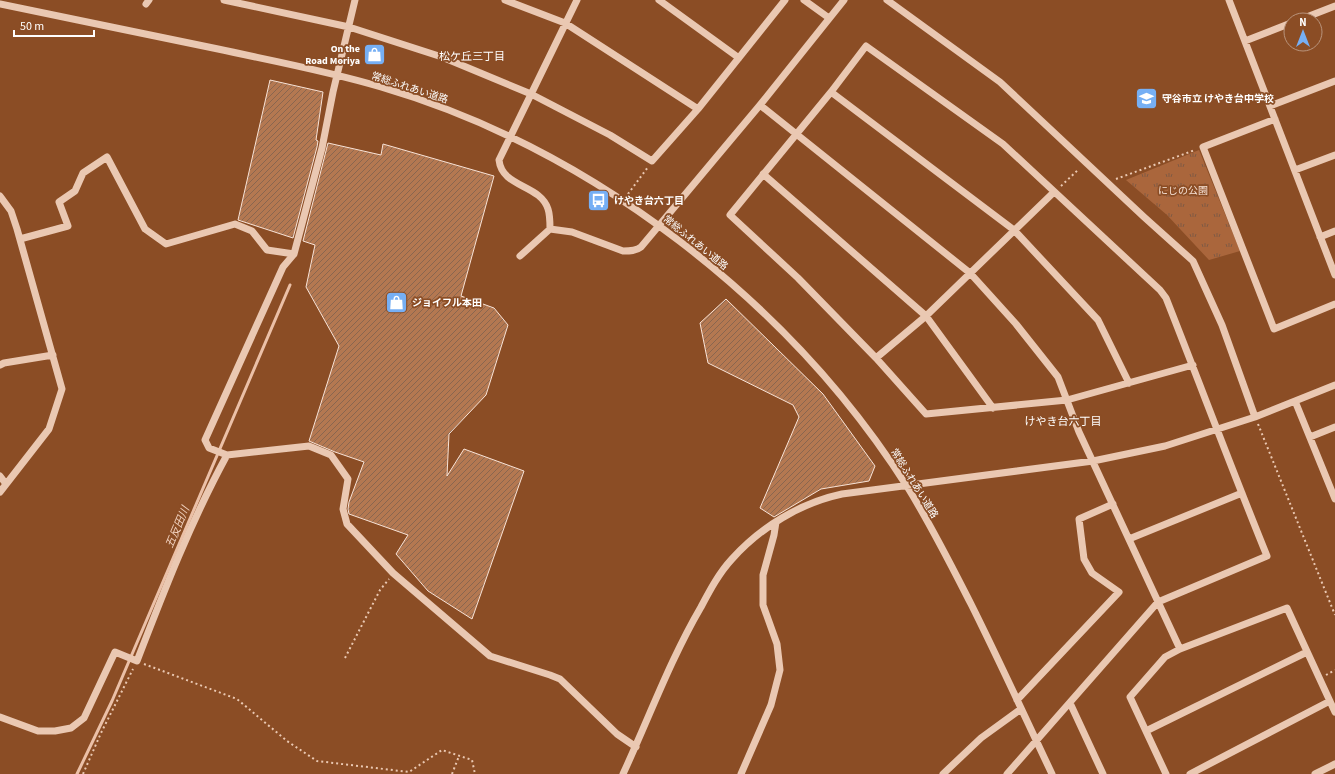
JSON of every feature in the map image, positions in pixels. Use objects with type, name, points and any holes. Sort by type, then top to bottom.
[{"type":"street","points":[[224,0],[349,27],[442,57],[531,94],[610,135],[652,161],[698,109],[785,0]]},
{"type":"street","points":[[355,0],[337,75],[322,148],[294,254],[282,267],[204,440],[208,448],[227,455],[309,446],[331,455],[348,479],[343,509],[347,524],[393,573],[490,656],[560,679],[617,734],[636,747]]},
{"type":"street","points":[[505,0],[565,23],[698,109]]},
{"type":"street","points":[[550,228],[549,210],[543,200],[535,193],[510,179],[501,171],[499,160],[576,0]]},
{"type":"street","points":[[659,0],[739,58]]},
{"type":"street","points":[[804,0],[828,18]]},
{"type":"street","points":[[550,228],[572,232],[623,252],[638,250],[760,105],[828,18],[844,0]]},
{"type":"street","points":[[886,0],[1000,82],[1193,261],[1222,325],[1255,417]]},
{"type":"street","points":[[1229,0],[1335,275]]},
{"type":"street","name":"常総ふれあい道路","points":[[0,4],[337,75],[383,87],[468,118],[510,137],[582,175],[623,200],[659,225],[766,314],[850,405],[906,485],[952,566],[1052,774]]},
{"type":"street","points":[[1320,12],[1335,6]]},
{"type":"street","points":[[1244,41],[1283,26]]},
{"type":"street","points":[[1007,774],[1037,742],[1158,602],[1267,556],[1216,430],[1192,365],[1166,298],[1160,290],[1004,144],[866,46],[831,92],[730,214],[798,278],[876,358],[926,414],[1067,400],[1192,365]]},
{"type":"street","points":[[1270,106],[1335,81]]},
{"type":"street","points":[[831,92],[1014,230],[1098,320],[1129,382]]},
{"type":"street","points":[[760,105],[970,273],[1016,324],[1058,377],[1093,461],[1180,648]]},
{"type":"street","points":[[1275,119],[1203,147],[1274,329],[1335,304]]},
{"type":"street","points":[[1295,170],[1335,155]]},
{"type":"street","points":[[20,240],[68,226],[59,202],[75,191],[83,173],[107,157],[145,228],[166,244],[234,224],[252,231],[267,250],[294,254]]},
{"type":"street","points":[[763,174],[926,316],[993,408]]},
{"type":"street","points":[[876,358],[926,316],[1054,192]]},
{"type":"street","points":[[0,196],[11,211],[62,389],[49,429],[0,492]]},
{"type":"street","points":[[520,256],[550,228]]},
{"type":"street","points":[[1320,237],[1335,231]]},
{"type":"street","points":[[0,365],[4,363],[53,355]]},
{"type":"street","points":[[623,774],[690,625],[716,580],[732,559],[750,540],[776,522],[808,504],[824,498],[842,494],[1093,461],[1165,446],[1255,417],[1335,385]]},
{"type":"street","points":[[1295,401],[1335,497]]},
{"type":"street","points":[[1310,437],[1335,427]]},
{"type":"street","points":[[0,717],[38,731],[55,731],[71,728],[84,718],[115,652],[137,661],[165,590],[211,484],[227,455]]},
{"type":"street","points":[[0,476],[6,484]]},
{"type":"street","points":[[1130,539],[1242,493]]},
{"type":"street","points":[[1017,700],[1119,592],[1092,573],[1084,559],[1079,519],[1113,504]]},
{"type":"street","points":[[741,774],[771,705],[780,670],[777,644],[763,605],[763,575],[774,536],[776,522]]},
{"type":"street","points":[[1166,774],[1130,697],[1165,657],[1180,648],[1287,608],[1335,712]]},
{"type":"street","points":[[1146,731],[1307,652]]},
{"type":"street","points":[[1190,774],[1330,701]]},
{"type":"street","points":[[1070,703],[1103,774]]},
{"type":"street","points":[[943,774],[981,738],[1021,709]]},
{"type":"street","points":[[1315,774],[1335,764]]},
{"type":"path","points":[[1108,183],[1203,147]]},
{"type":"path","points":[[623,200],[652,161]]},
{"type":"path","points":[[1054,192],[1086,162]]},
{"type":"path","points":[[1255,417],[1335,615]]},
{"type":"path","points":[[345,658],[380,590],[393,573]]},
{"type":"path","points":[[84,774],[100,733],[137,661],[236,699],[287,741],[317,761],[409,772],[442,750],[472,760],[475,774]]},
{"type":"path","points":[[452,774],[459,756]]},
{"type":"green space","name":"にじの公園","points":[[1199,150],[1240,251],[1209,260],[1167,215],[1126,180]]},
{"type":"building","points":[[270,80],[323,92],[316,140],[318,141],[317,147],[293,238],[238,220]]},
{"type":"building","name":"ジョイフル本田","points":[[328,143],[381,155],[383,144],[494,176],[461,296],[494,308],[508,325],[486,395],[449,434],[447,476],[464,449],[524,471],[472,619],[428,591],[396,554],[408,535],[349,514],[349,502],[364,462],[309,441],[339,346],[306,287],[315,245],[303,241]]},
{"type":"building","points":[[726,299],[823,394],[875,466],[869,481],[821,489],[774,517],[760,508],[799,417],[793,405],[708,363],[700,323]]},
{"type":"waterway","name":"五反田川","points":[[77,774],[112,701],[290,285]]},
{"type":"place","name":"On the Road Moriya","points":[[375,54]]},
{"type":"place","name":"守谷市立 けやき台中学校","points":[[1147,98]]},
{"type":"place","name":"けやき台六丁目","points":[[599,200]]},
{"type":"place","name":"ジョイフル本田","points":[[396,302]]},
{"type":"district","name":"松ケ丘三丁目","points":[[472,56]]},
{"type":"district","name":"けやき台六丁目","points":[[1063,421]]}]
